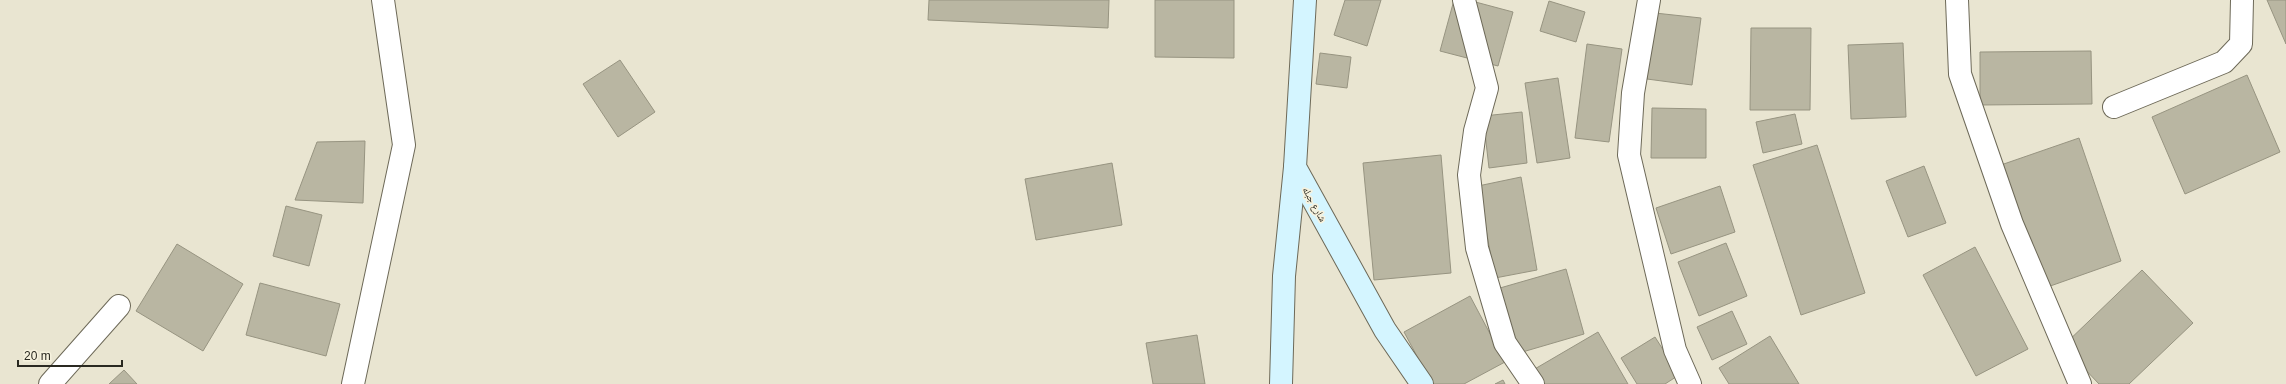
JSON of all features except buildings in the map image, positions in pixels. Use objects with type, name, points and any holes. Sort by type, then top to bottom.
[{"type":"main road","points":[[1281,384],[1284,276],[1294,167],[1305,0]]},
{"type":"main road","name":"شارع جبله","points":[[1294,167],[1385,330],[1422,384]]},
{"type":"street","points":[[354,384],[404,145],[383,0]]},
{"type":"street","points":[[1464,0],[1488,88],[1475,131],[1469,175],[1477,248],[1505,343],[1533,384]]},
{"type":"street","points":[[1649,0],[1633,93],[1629,155],[1675,350],[1690,384]]},
{"type":"street","points":[[1957,0],[1960,74],[2012,224],[2080,384]]},
{"type":"street","points":[[2114,107],[2224,62],[2241,44],[2242,0]]},
{"type":"street","points":[[50,384],[119,306]]}]
